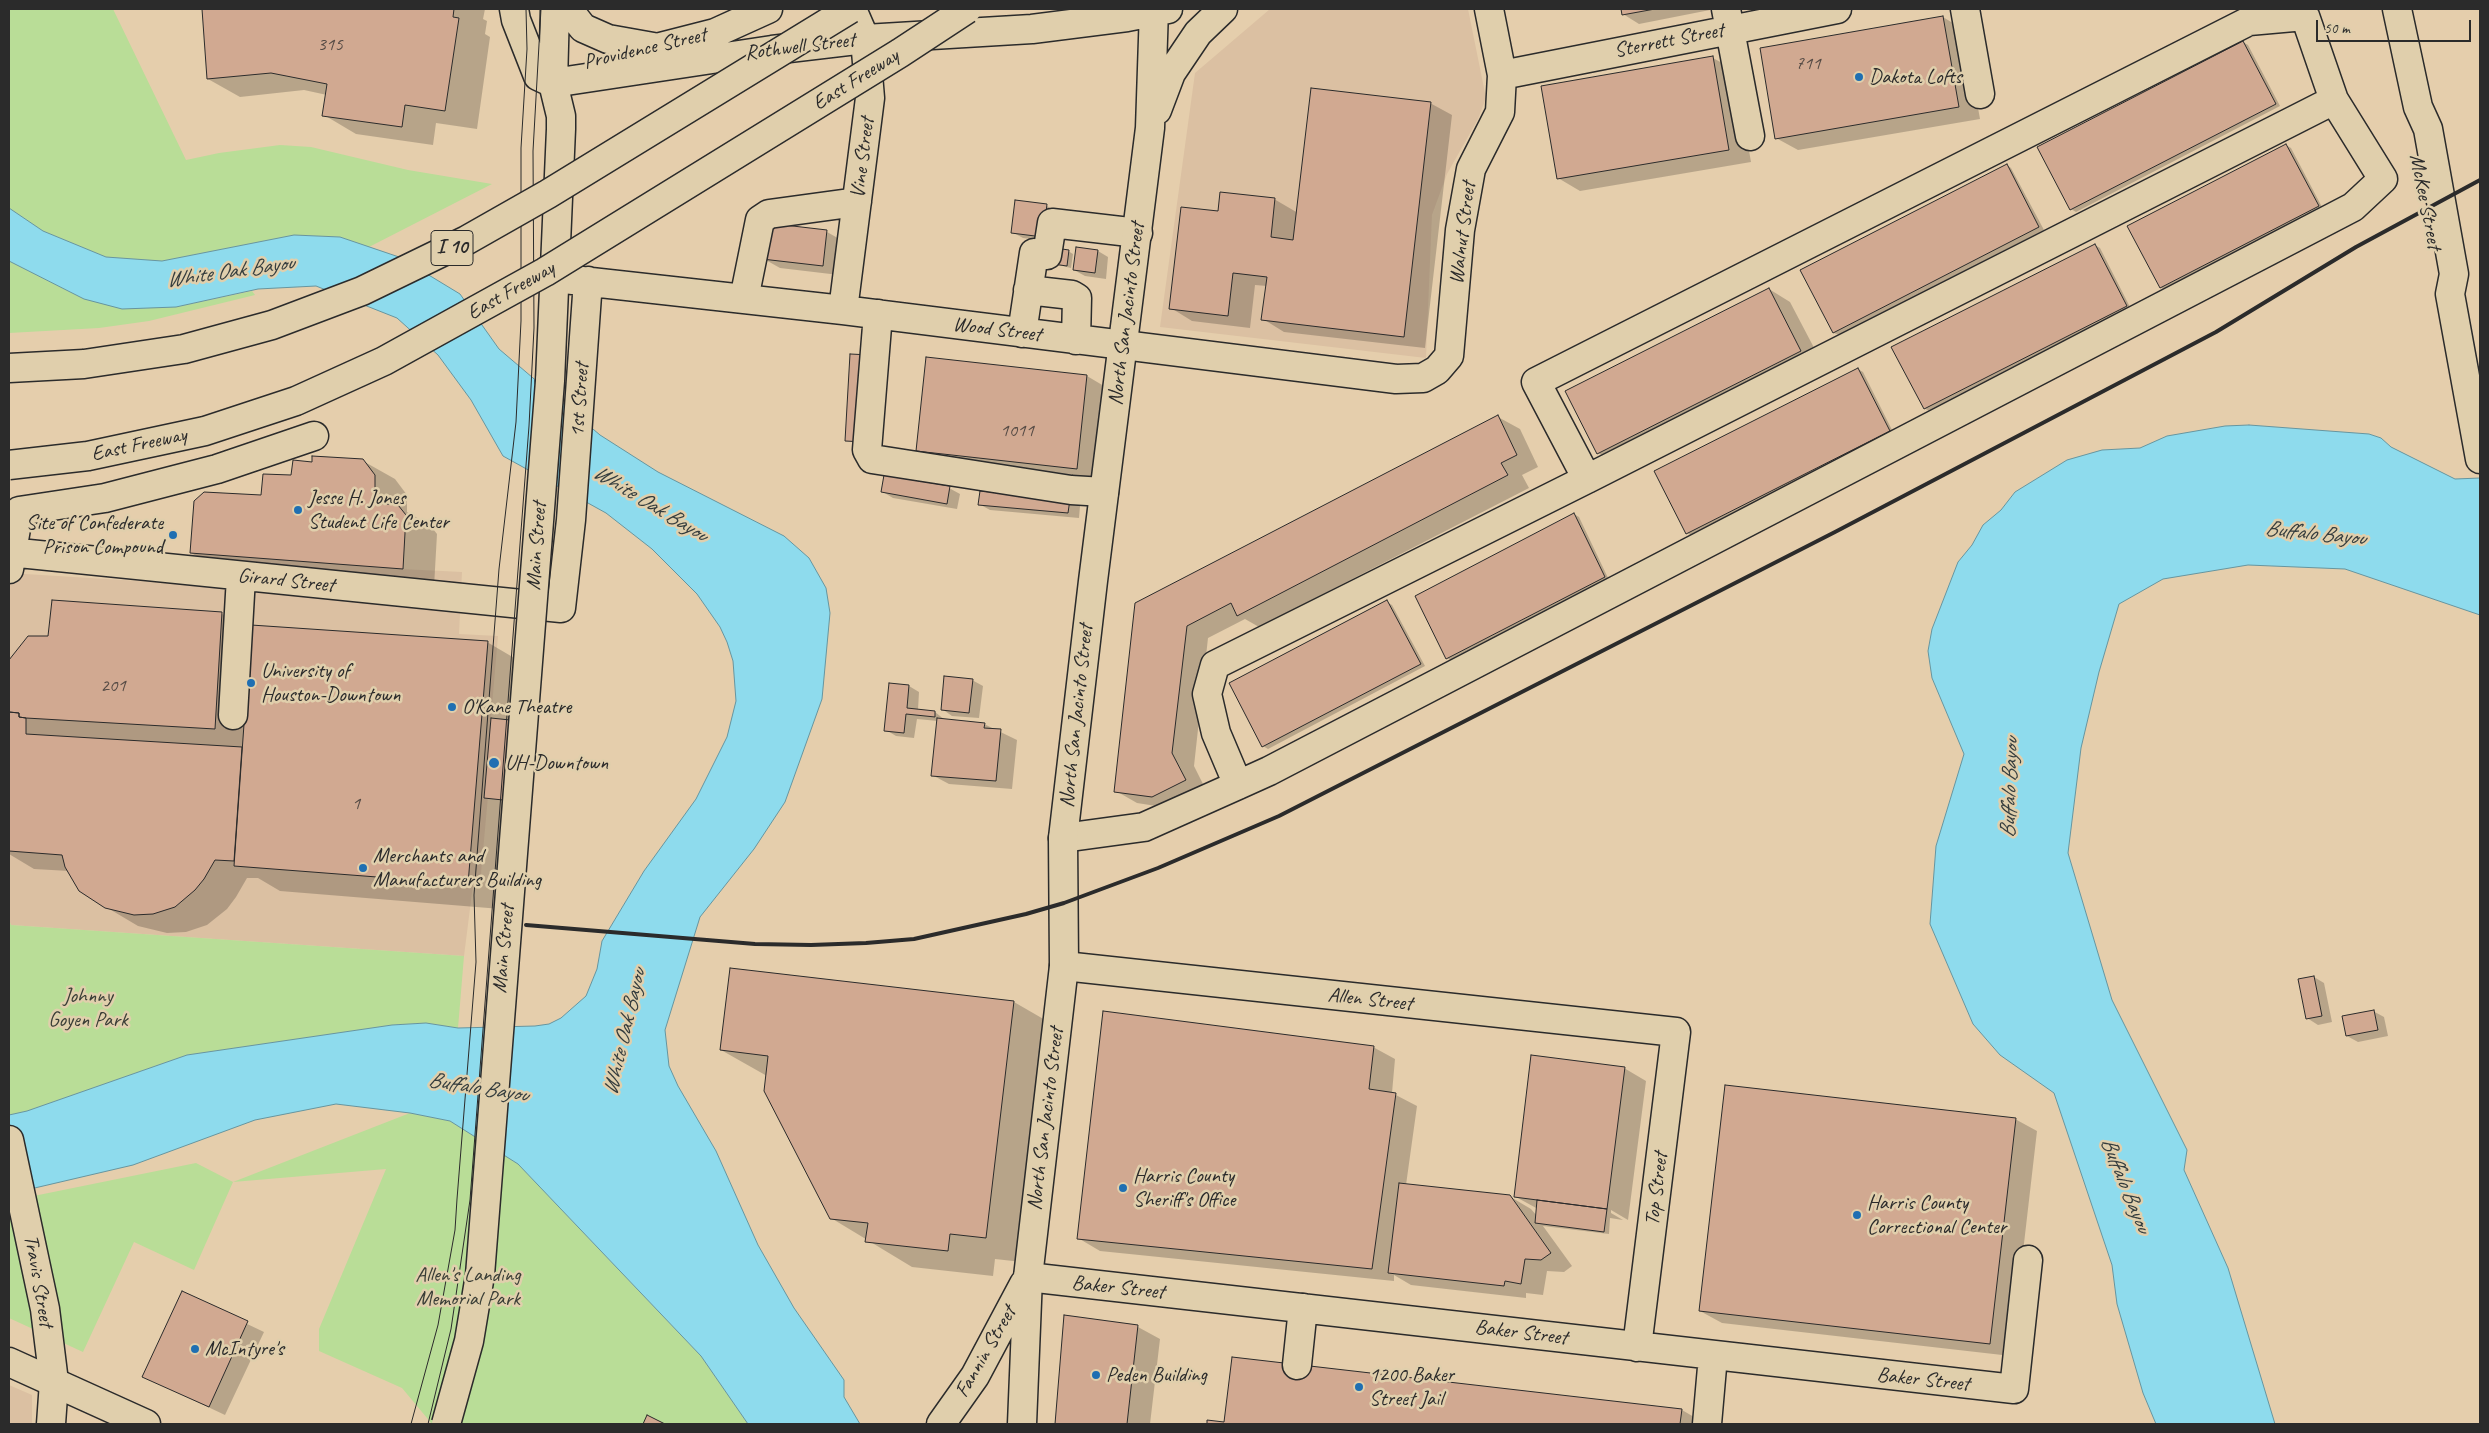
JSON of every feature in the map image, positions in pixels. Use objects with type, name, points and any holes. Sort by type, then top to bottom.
[{"type":"main road","points":[[514,9],[516,20],[538,76],[553,83]]},
{"type":"main road","name":"Main Street","points":[[446,1424],[469,1341],[480,1275],[550,381],[561,129],[561,116],[553,83],[555,9]]},
{"type":"main road","points":[[568,9],[583,28],[608,39],[662,48]]},
{"type":"main road","name":"Providence Street","points":[[553,83],[582,60],[635,54],[662,48],[715,33],[768,9]]},
{"type":"main road","name":"Vine Street","points":[[842,310],[870,98],[864,39],[851,9]]},
{"type":"main road","name":"I 10","points":[[9,368],[84,364],[184,349],[272,325],[362,291],[467,240],[548,194],[851,9]]},
{"type":"main road","name":"East Freeway","points":[[9,465],[88,456],[167,441],[250,417],[296,401],[346,379],[451,325],[545,272],[900,54],[967,9]]},
{"type":"main road","points":[[900,54],[983,9]]},
{"type":"main road","points":[[1159,85],[1172,73],[1198,33],[1223,9]]},
{"type":"main road","name":"Walnut Street","points":[[1437,370],[1449,356],[1460,230],[1472,169],[1500,112],[1502,74],[1490,9]]},
{"type":"main road","name":"Sterrett Street","points":[[1502,74],[1728,19],[1837,9]]},
{"type":"main road","points":[[1965,9],[1980,94]]},
{"type":"main road","name":"McKee Street","points":[[2397,9],[2418,107],[2428,129],[2454,274],[2450,294],[2480,459]]},
{"type":"main road","points":[[1159,10],[1159,85]]},
{"type":"main road","name":"Rothwell Street","points":[[553,83],[864,39],[1059,17],[1159,10]]},
{"type":"main road","points":[[1063,838],[1144,827],[1286,762],[2353,207],[2383,179],[2334,100],[2305,16],[2249,21],[1536,382],[1587,479]]},
{"type":"main road","points":[[1728,19],[1750,136]]},
{"type":"main road","name":"North San Jacinto Street","points":[[1022,1413],[1028,1277],[1064,966],[1063,838],[1150,128],[1159,85]]},
{"type":"main road","points":[[1238,785],[1216,733],[1207,694],[1215,665],[1587,479],[2334,100]]},
{"type":"main road","points":[[744,299],[760,220],[769,214],[857,202]]},
{"type":"main road","points":[[1022,333],[1034,253],[1047,255],[1052,223],[1138,233]]},
{"type":"main road","name":"Wood Street","points":[[555,278],[878,314],[1076,340],[1396,378],[1423,378],[1437,370]]},
{"type":"main road","name":"1st Street","points":[[562,596],[581,387],[588,282]]},
{"type":"main road","points":[[1028,290],[1072,295],[1077,298],[1076,340]]},
{"type":"main road","points":[[878,314],[867,450],[872,459],[1070,490],[1104,492]]},
{"type":"main road","points":[[9,557],[19,511],[105,498],[217,469],[314,436]]},
{"type":"main road","name":"Girard Street","points":[[9,557],[241,577],[562,596]]},
{"type":"main road","points":[[233,715],[241,577]]},
{"type":"main road","name":"Allen Street","points":[[1064,966],[1676,1032]]},
{"type":"main road","name":"Top Street","points":[[1637,1347],[1676,1032]]},
{"type":"main road","name":"Travis Street","points":[[9,1140],[38,1269],[54,1382],[51,1424]]},
{"type":"main road","name":"Baker Street","points":[[1028,1277],[2014,1389],[2028,1260]]},
{"type":"main road","name":"Fannin Street","points":[[941,1424],[975,1376],[1028,1277]]},
{"type":"main road","points":[[1297,1364],[1304,1308]]},
{"type":"main road","points":[[1707,1424],[1713,1356]]},
{"type":"main road","points":[[9,1362],[146,1424]]},
{"type":"shaded area","points":[[1270,9],[1468,9],[1486,98],[1478,119],[1447,174],[1432,215],[1426,358],[1160,327],[1195,73]]},
{"type":"shaded area","name":"University of Houston-Downtown","points":[[312,456],[363,459],[375,475],[375,503],[398,505],[406,515],[403,569],[462,572],[459,634],[498,636],[490,730],[494,731],[480,885],[473,885],[464,956],[11,925],[9,920],[9,573],[187,584],[194,501],[204,492],[261,495],[291,475],[293,460],[312,462]]},
{"type":"shaded area","points":[[9,1385],[32,1395],[32,1424],[9,1424]]},
{"type":"green space","points":[[9,9],[113,9],[186,160],[219,153],[280,145],[311,147],[408,170],[492,184],[369,247],[340,237],[294,235],[162,261],[106,257],[43,231],[9,208]]},
{"type":"green space","points":[[9,261],[84,299],[176,307],[252,291],[255,295],[149,321],[99,328],[9,333]]},
{"type":"green space","name":"Johnny Goyen Park","points":[[9,920],[11,925],[464,956],[458,1028],[426,1023],[392,1025],[187,1055],[27,1111],[9,1115]]},
{"type":"green space","name":"Allen's Landing Memorial Park","points":[[410,1113],[450,1121],[518,1164],[701,1356],[748,1424],[432,1424],[402,1388],[319,1351],[319,1329],[386,1169],[233,1182]]},
{"type":"green space","points":[[196,1163],[233,1182],[194,1270],[134,1242],[83,1352],[9,1318],[9,1201]]},
{"type":"water","points":[[9,208],[43,231],[106,257],[162,261],[294,235],[340,237],[399,257],[460,294],[499,349],[600,435],[658,472],[784,536],[809,558],[826,588],[830,613],[822,699],[785,802],[754,849],[700,917],[665,1030],[669,1066],[678,1086],[716,1151],[758,1245],[794,1308],[844,1380],[844,1397],[860,1424],[748,1424],[701,1356],[518,1164],[450,1121],[410,1113],[336,1104],[255,1120],[133,1165],[9,1194],[9,1115],[27,1111],[187,1055],[392,1025],[426,1023],[458,1028],[535,1026],[549,1024],[561,1018],[586,996],[597,969],[602,941],[644,871],[696,799],[727,737],[736,701],[733,661],[727,642],[720,627],[697,594],[652,549],[606,513],[503,456],[471,400],[438,355],[397,318],[316,286],[258,289],[176,307],[122,309],[84,299],[9,261]]},
{"type":"water","name":"Buffalo Bayou","points":[[2249,425],[2369,434],[2381,438],[2391,447],[2455,479],[2480,478],[2480,615],[2345,569],[2248,565],[2163,579],[2119,604],[2099,672],[2081,748],[2068,853],[2112,1000],[2187,1150],[2184,1170],[2228,1268],[2275,1424],[2156,1424],[2143,1393],[2117,1304],[2112,1265],[2054,1093],[2000,1055],[1973,1024],[1930,924],[1936,846],[1964,754],[1932,678],[1928,651],[1932,629],[1958,562],[1972,545],[1983,525],[2001,510],[2015,492],[2067,460],[2102,450],[2140,448],[2167,436],[2225,426]]},
{"type":"building","points":[[202,9],[454,9],[453,17],[459,18],[445,111],[405,105],[402,127],[322,116],[327,84],[271,73],[207,79]]},
{"type":"building","points":[[1621,9],[1655,9],[1622,15]]},
{"type":"building","name":"Dakota Lofts","points":[[1943,16],[1959,107],[1775,139],[1760,48]]},
{"type":"building","points":[[2243,41],[2276,104],[2070,210],[2037,147]]},
{"type":"building","points":[[1713,56],[1729,150],[1557,179],[1541,86]]},
{"type":"building","points":[[1311,88],[1431,102],[1404,337],[1261,320],[1267,277],[1233,273],[1228,316],[1169,309],[1181,207],[1218,211],[1220,192],[1275,198],[1271,237],[1293,240]]},
{"type":"building","points":[[2286,144],[2319,206],[2160,288],[2127,226]]},
{"type":"building","points":[[2007,164],[2039,227],[1833,333],[1800,270]]},
{"type":"building","points":[[1015,200],[1047,204],[1043,237],[1011,233]]},
{"type":"building","points":[[767,223],[827,230],[823,266],[762,259]]},
{"type":"building","points":[[2095,244],[2127,306],[1924,409],[1891,347]]},
{"type":"building","points":[[1076,247],[1098,250],[1095,273],[1073,270]]},
{"type":"building","points":[[1055,248],[1069,250],[1067,266],[1053,264]]},
{"type":"building","points":[[1769,288],[1801,351],[1597,454],[1565,391]]},
{"type":"building","points":[[850,354],[870,355],[865,442],[845,441]]},
{"type":"building","points":[[926,357],[1087,375],[1077,469],[916,451]]},
{"type":"building","points":[[1858,368],[1890,431],[1686,534],[1654,471]]},
{"type":"building","points":[[1498,415],[1517,455],[1501,463],[1508,475],[1237,616],[1231,603],[1187,626],[1172,753],[1186,780],[1152,797],[1114,792],[1135,603]]},
{"type":"building","name":"Jesse H. Jones Student Life Center","points":[[312,456],[363,459],[375,475],[375,503],[398,505],[406,515],[403,569],[190,553],[194,501],[204,492],[261,495],[263,474],[291,475],[293,460],[312,462]]},
{"type":"building","points":[[884,475],[950,486],[947,504],[881,492]]},
{"type":"building","points":[[980,491],[1070,499],[1068,513],[978,505]]},
{"type":"building","points":[[1574,513],[1605,577],[1446,659],[1415,596]]},
{"type":"building","points":[[52,600],[222,612],[215,729],[26,718],[19,717],[19,713],[9,712],[9,660],[28,636],[48,636]]},
{"type":"building","points":[[1387,600],[1421,664],[1262,747],[1229,683]]},
{"type":"building","points":[[251,625],[488,641],[468,884],[234,866]]},
{"type":"building","points":[[944,676],[973,679],[969,713],[941,710]]},
{"type":"building","points":[[889,683],[909,685],[907,708],[935,711],[935,717],[906,714],[904,733],[884,731]]},
{"type":"building","points":[[9,712],[19,713],[19,717],[26,718],[26,734],[242,747],[234,861],[215,860],[195,890],[175,907],[153,914],[134,915],[105,908],[79,891],[65,867],[62,855],[9,851]]},
{"type":"building","points":[[491,718],[510,720],[503,800],[484,798]]},
{"type":"building","points":[[937,718],[985,723],[984,728],[1001,729],[996,781],[931,776]]},
{"type":"building","points":[[730,968],[1014,1001],[986,1238],[950,1234],[948,1251],[865,1242],[868,1223],[830,1219],[764,1091],[768,1056],[720,1050]]},
{"type":"building","points":[[2314,976],[2322,1016],[2306,1019],[2298,979]]},
{"type":"building","points":[[2374,1010],[2378,1030],[2346,1036],[2342,1016]]},
{"type":"building","points":[[1103,1011],[1374,1046],[1369,1089],[1396,1093],[1372,1269],[1077,1239]]},
{"type":"building","points":[[1531,1055],[1625,1067],[1607,1209],[1514,1197]]},
{"type":"building","name":"Harris County Correctional Center","points":[[1725,1085],[2016,1118],[1990,1344],[1699,1311]]},
{"type":"building","points":[[1399,1183],[1510,1195],[1551,1253],[1541,1260],[1525,1259],[1521,1284],[1505,1281],[1504,1286],[1388,1273]]},
{"type":"building","points":[[1537,1200],[1607,1209],[1604,1232],[1535,1223]]},
{"type":"building","name":"McIntyre's","points":[[182,1291],[248,1321],[209,1407],[142,1377]]},
{"type":"building","name":"Peden Building","points":[[1064,1315],[1138,1325],[1127,1424],[1055,1424]]},
{"type":"building","name":"1200 Baker Street Jail","points":[[1232,1357],[1682,1409],[1680,1424],[1207,1424],[1207,1420],[1224,1422]]},
{"type":"building","points":[[647,1415],[665,1424],[643,1424]]},
{"type":"tram line","points":[[411,1424],[438,1325],[455,1230],[476,962],[474,895],[499,569],[516,422],[521,321],[521,148],[527,49],[526,9]]},
{"type":"tram line","points":[[428,1424],[451,1329],[470,1200],[529,426],[534,328],[533,151],[541,9]]},
{"type":"railway","points":[[526,925],[755,944],[811,945],[914,939],[1026,914],[1064,903],[1158,868],[1279,816],[1835,532],[2216,332],[2356,247],[2480,180]]},
{"type":"place","name":"Dakota Lofts","points":[[1859,77]]},
{"type":"place","name":"Jesse H. Jones Student Life Center","points":[[298,510]]},
{"type":"place","name":"Site of Confederate Prison Compound","points":[[173,535]]},
{"type":"place","name":"University of Houston-Downtown","points":[[251,683]]},
{"type":"place","name":"O'Kane Theatre","points":[[452,707]]},
{"type":"place","name":"UH-Downtown","points":[[494,763]]},
{"type":"place","name":"Merchants and Manufacturers Building","points":[[363,868]]},
{"type":"place","name":"Harris County Sheriff's Office","points":[[1123,1188]]},
{"type":"place","name":"Harris County Correctional Center","points":[[1857,1215]]},
{"type":"place","name":"McIntyre's","points":[[195,1349]]},
{"type":"place","name":"Peden Building","points":[[1096,1375]]},
{"type":"place","name":"1200 Baker Street Jail","points":[[1359,1387]]},
{"type":"water label","name":"White Oak Bayou","points":[[230,272]]},
{"type":"water label","name":"White Oak Bayou","points":[[650,504]]},
{"type":"water label","name":"White Oak Bayou","points":[[625,1032]]}]
